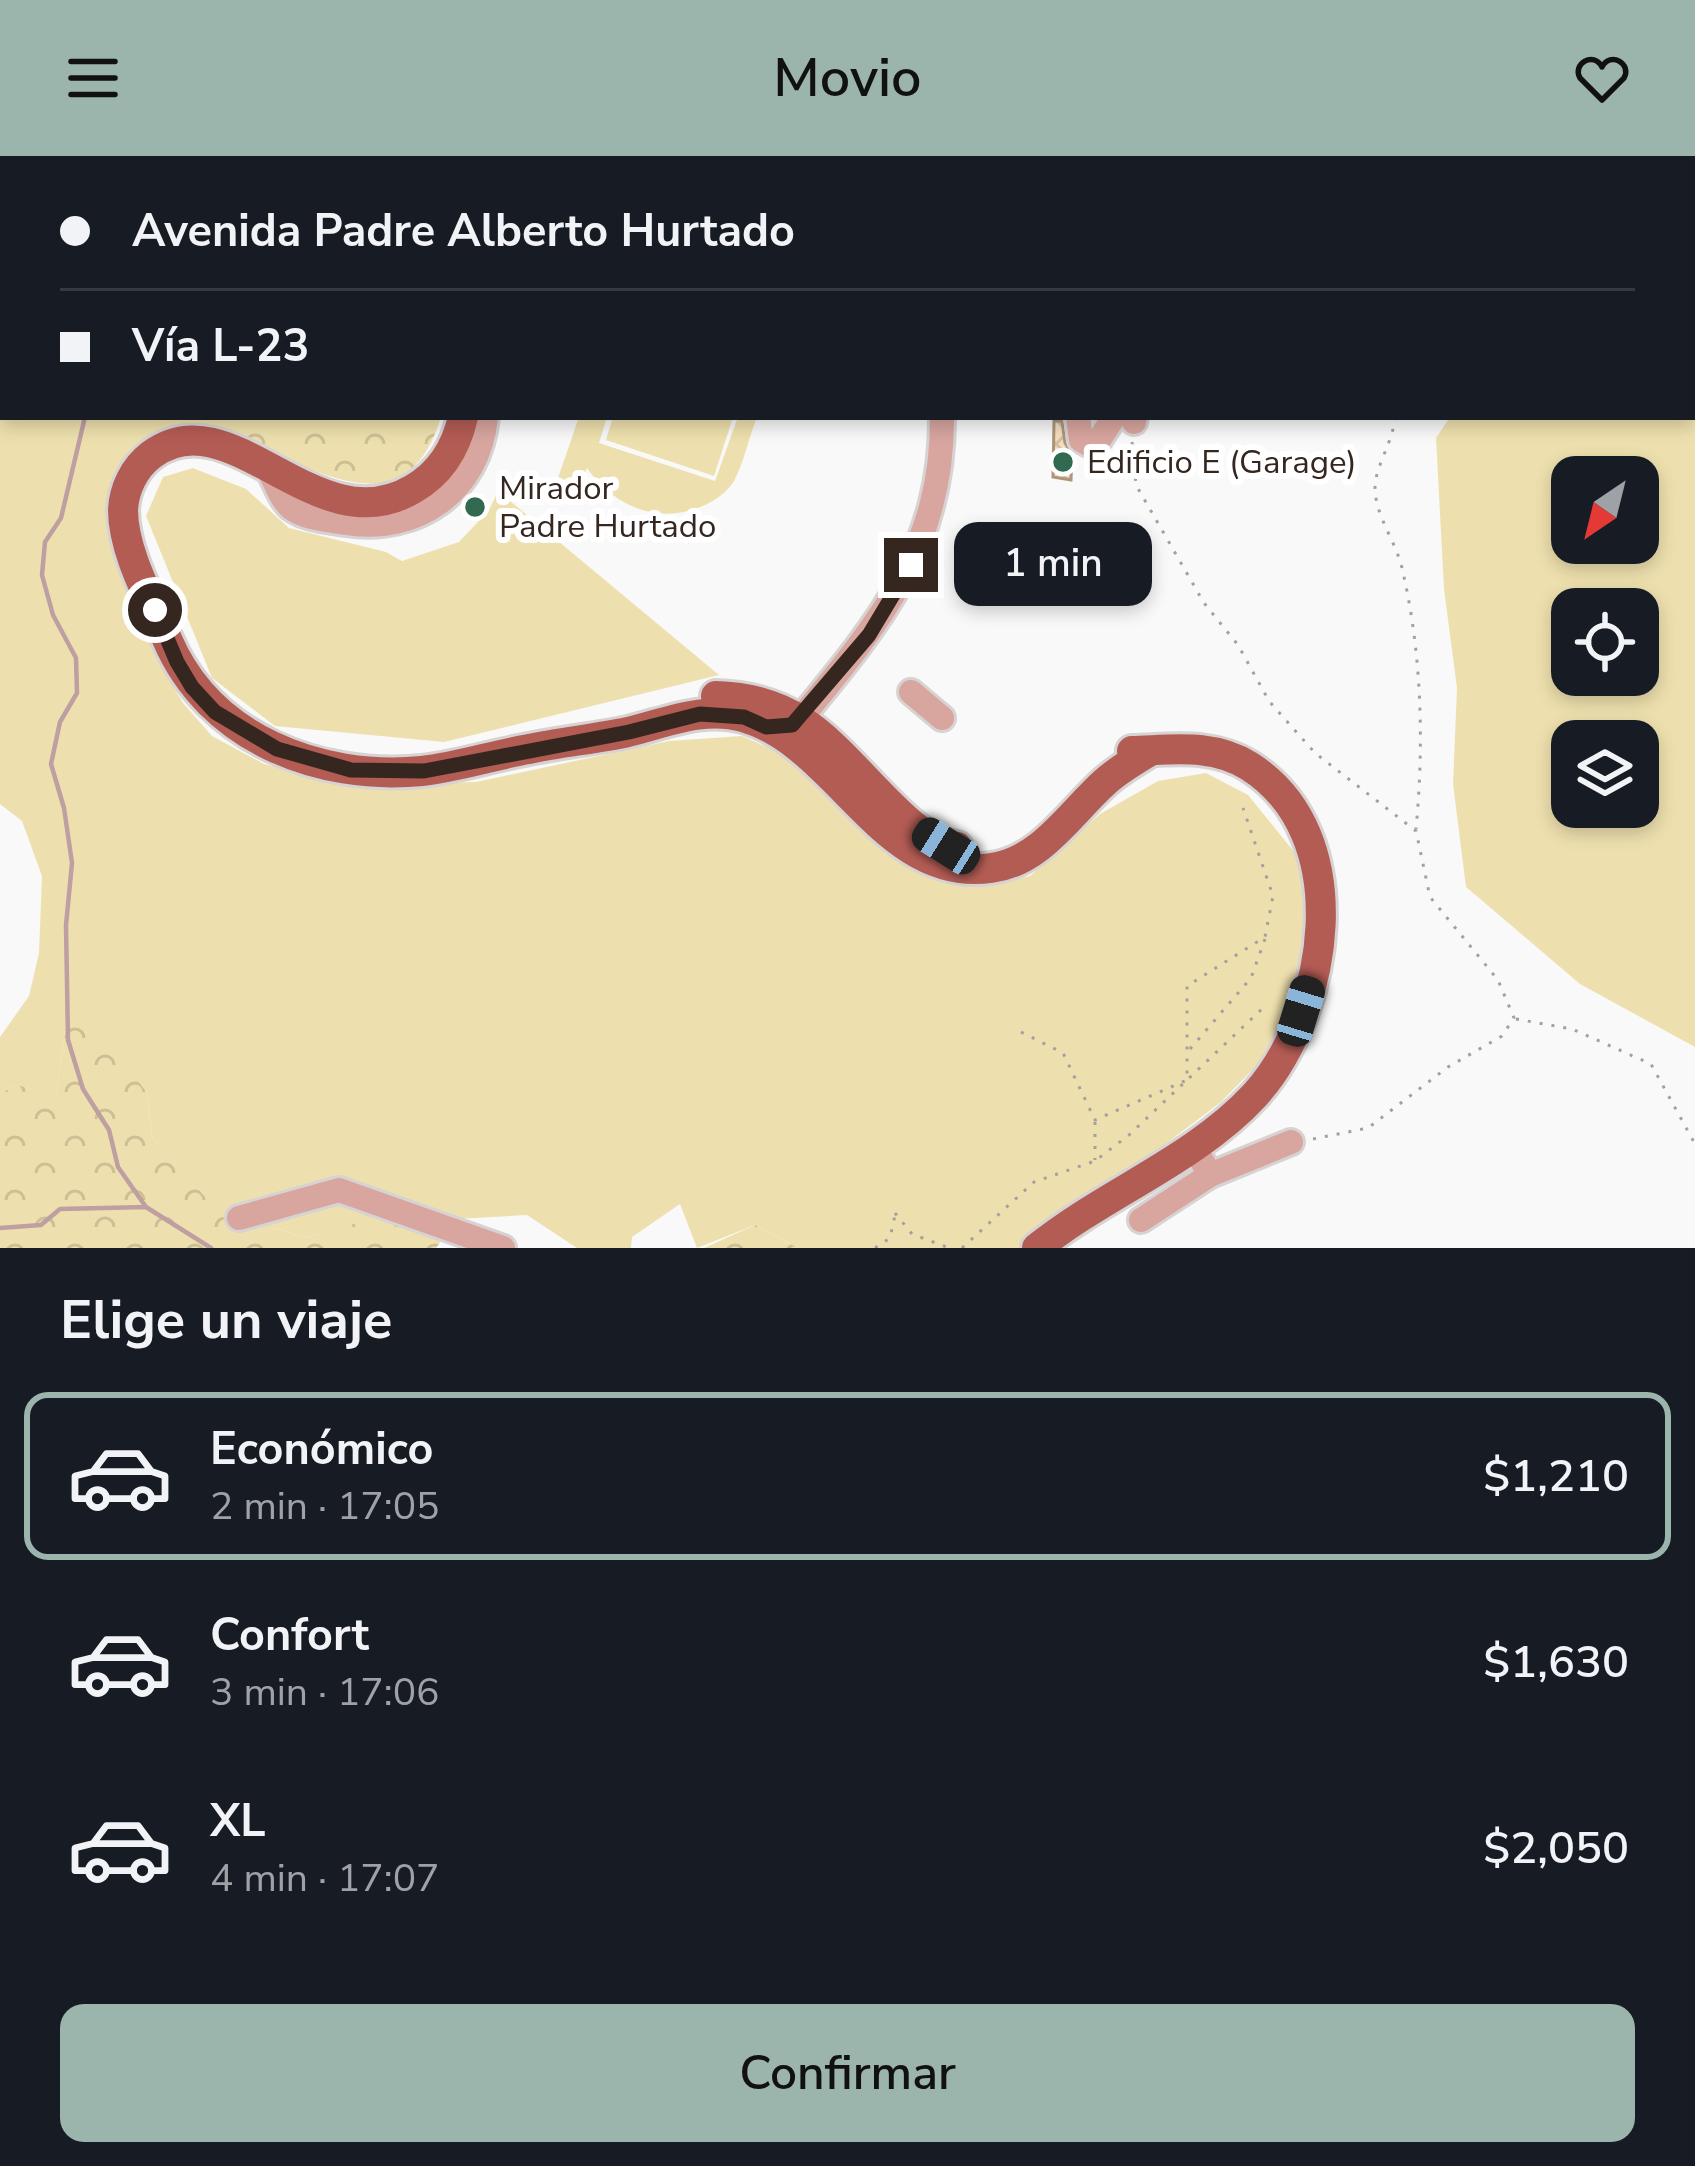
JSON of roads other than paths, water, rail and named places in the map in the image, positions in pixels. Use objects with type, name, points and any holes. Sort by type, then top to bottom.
[{"type":"main road","points":[[462,420],[438,470],[416,488],[389,500],[359,504],[330,499],[236,451],[201,441],[175,442],[142,462],[125,495],[124,518],[135,560],[177,662],[203,700],[229,722],[277,749],[351,770],[424,771],[700,714],[744,717],[766,727],[801,733]]},
{"type":"main road","points":[[528,749],[680,698],[755,699],[909,823],[946,846],[975,850],[990,850],[1025,836],[1102,764],[1126,751],[1201,750],[1250,767],[1275,788],[1296,816],[1322,887],[1323,911],[1314,969],[1282,1058],[1239,1112],[1036,1248]]},
{"type":"street","points":[[267,467],[289,507],[315,518],[368,526],[398,523],[427,512],[464,480],[479,452],[485,420]]},
{"type":"street","points":[[801,733],[877,624],[911,565],[936,488],[942,420]]},
{"type":"street","points":[[1078,420],[1081,440],[1090,445],[1127,420]]},
{"type":"street","points":[[911,692],[942,718]]},
{"type":"street","points":[[1141,1220],[1210,1175],[1291,1142]]},
{"type":"street","points":[[1193,1144],[1210,1175]]},
{"type":"street","points":[[238,1218],[339,1190],[503,1248]]},
{"type":"waterway","points":[[84,420],[61,518],[45,542],[42,575],[53,615],[76,658],[77,693],[60,722],[51,764],[72,863],[66,925],[68,1040],[83,1089],[109,1130],[118,1167],[146,1207]]},
{"type":"waterway","points":[[0,1228],[41,1225],[60,1209],[146,1207],[211,1248]]},
{"type":"place","name":"Edificio E (Garage)","points":[[1063,462]]},
{"type":"place","name":"Mirador Padre Hurtado","points":[[475,507]]}]
